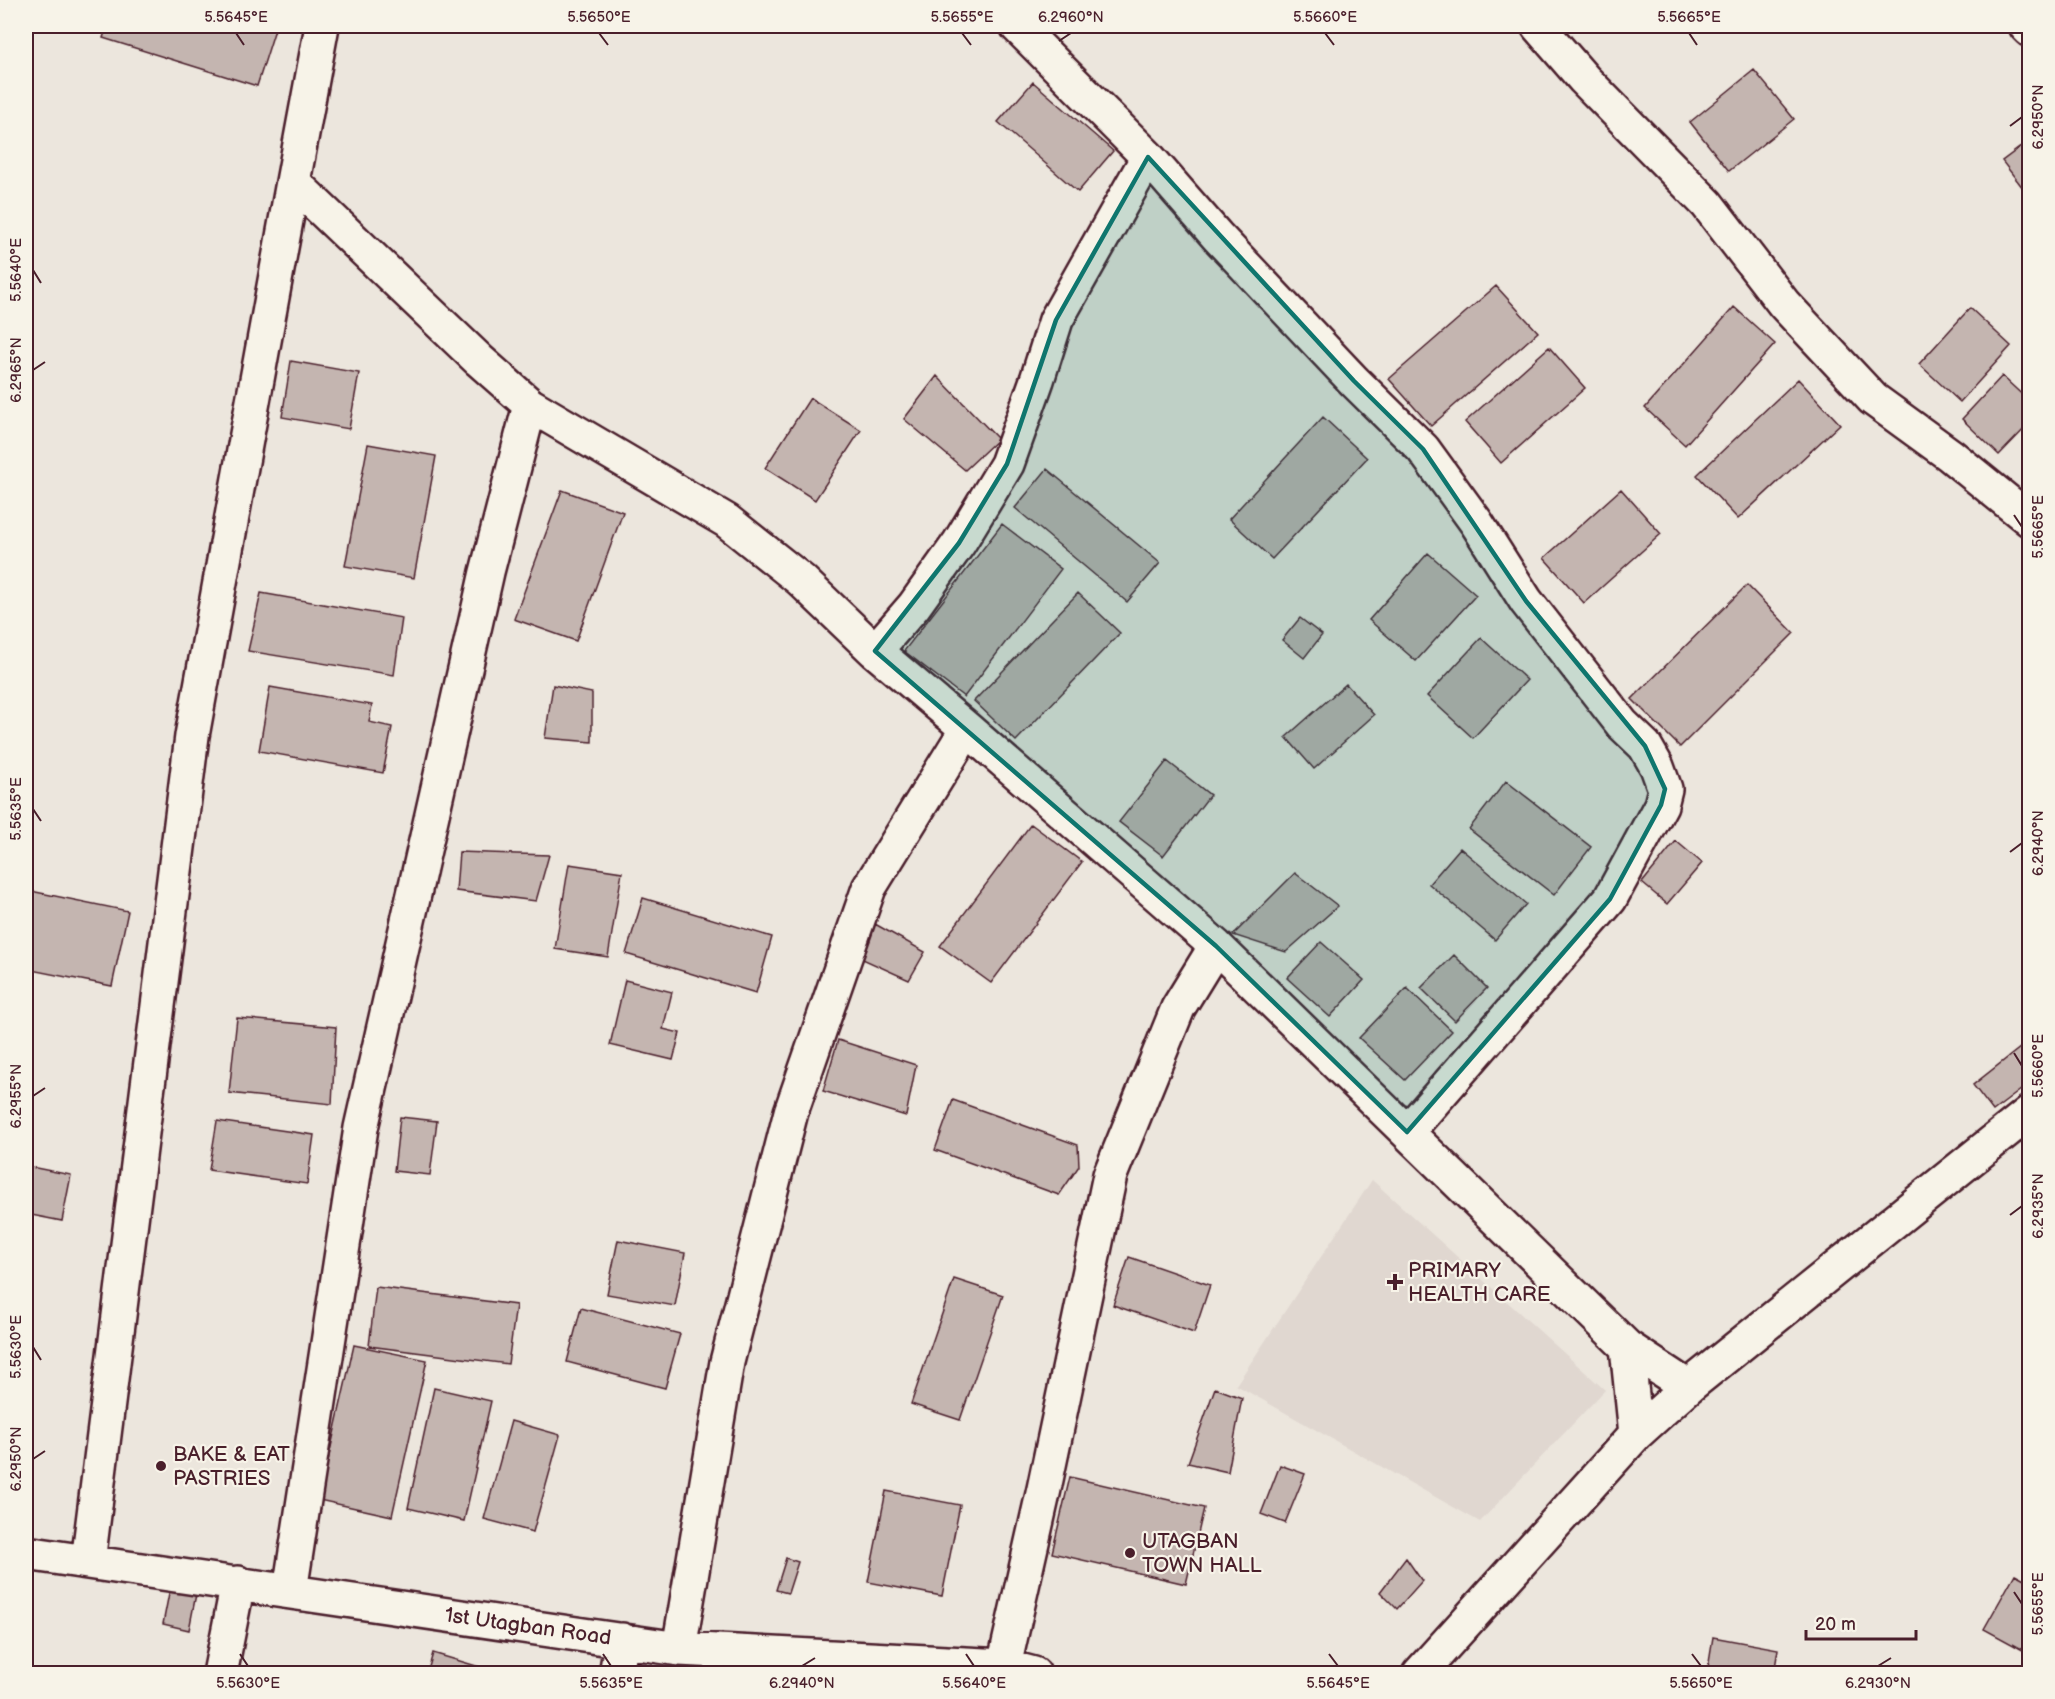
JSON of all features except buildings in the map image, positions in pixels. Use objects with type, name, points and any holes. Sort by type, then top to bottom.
[{"type":"street","points":[[88,1562],[192,736],[322,26]]},
{"type":"street","points":[[1017,26],[1148,157],[1217,236],[1354,381],[1424,448],[1476,522],[1526,601],[1622,724],[1645,746],[1657,767],[1665,789],[1661,805],[1610,899],[1407,1132]]},
{"type":"street","points":[[1538,26],[1584,79],[1707,204],[1784,304],[1873,399],[1950,455],[2030,520]]},
{"type":"street","points":[[2026,26],[2030,30]]},
{"type":"street","points":[[875,651],[914,606],[940,570],[1007,464],[1056,320],[1148,157]]},
{"type":"street","points":[[293,182],[479,360],[530,405],[727,521],[801,580],[875,651],[1216,946],[1627,1347],[1688,1387]]},
{"type":"street","points":[[290,1591],[361,1128],[487,572],[530,405]]},
{"type":"street","points":[[679,1649],[727,1362],[791,1112],[869,888],[967,729]]},
{"type":"street","points":[[1019,1670],[1044,1489],[1110,1176],[1178,1008],[1216,946]]},
{"type":"street","points":[[1419,1674],[1636,1434],[1688,1387],[2030,1112]]},
{"type":"street","points":[[1627,1347],[1636,1434]]},
{"type":"street","name":"1st Utagban Road","points":[[26,1552],[679,1649],[1019,1670]]},
{"type":"street","points":[[220,1674],[238,1583]]},
{"type":"street","points":[[616,1674],[622,1640]]},
{"type":"highlighted area","points":[[1148,157],[1354,381],[1423,449],[1526,601],[1645,746],[1665,789],[1661,805],[1610,899],[1407,1132],[1216,946],[875,651],[959,543],[1007,464],[1056,320]]},
{"type":"shaded area","name":"PRIMARY HEALTH CARE","points":[[1372,1180],[1605,1390],[1480,1522],[1236,1385]]},
{"type":"place","name":"PRIMARY HEALTH CARE","points":[[1395,1282]]},
{"type":"place","name":"BAKE & EAT PASTRIES","points":[[161,1466]]},
{"type":"place","name":"UTAGBAN TOWN HALL","points":[[1130,1553]]}]
